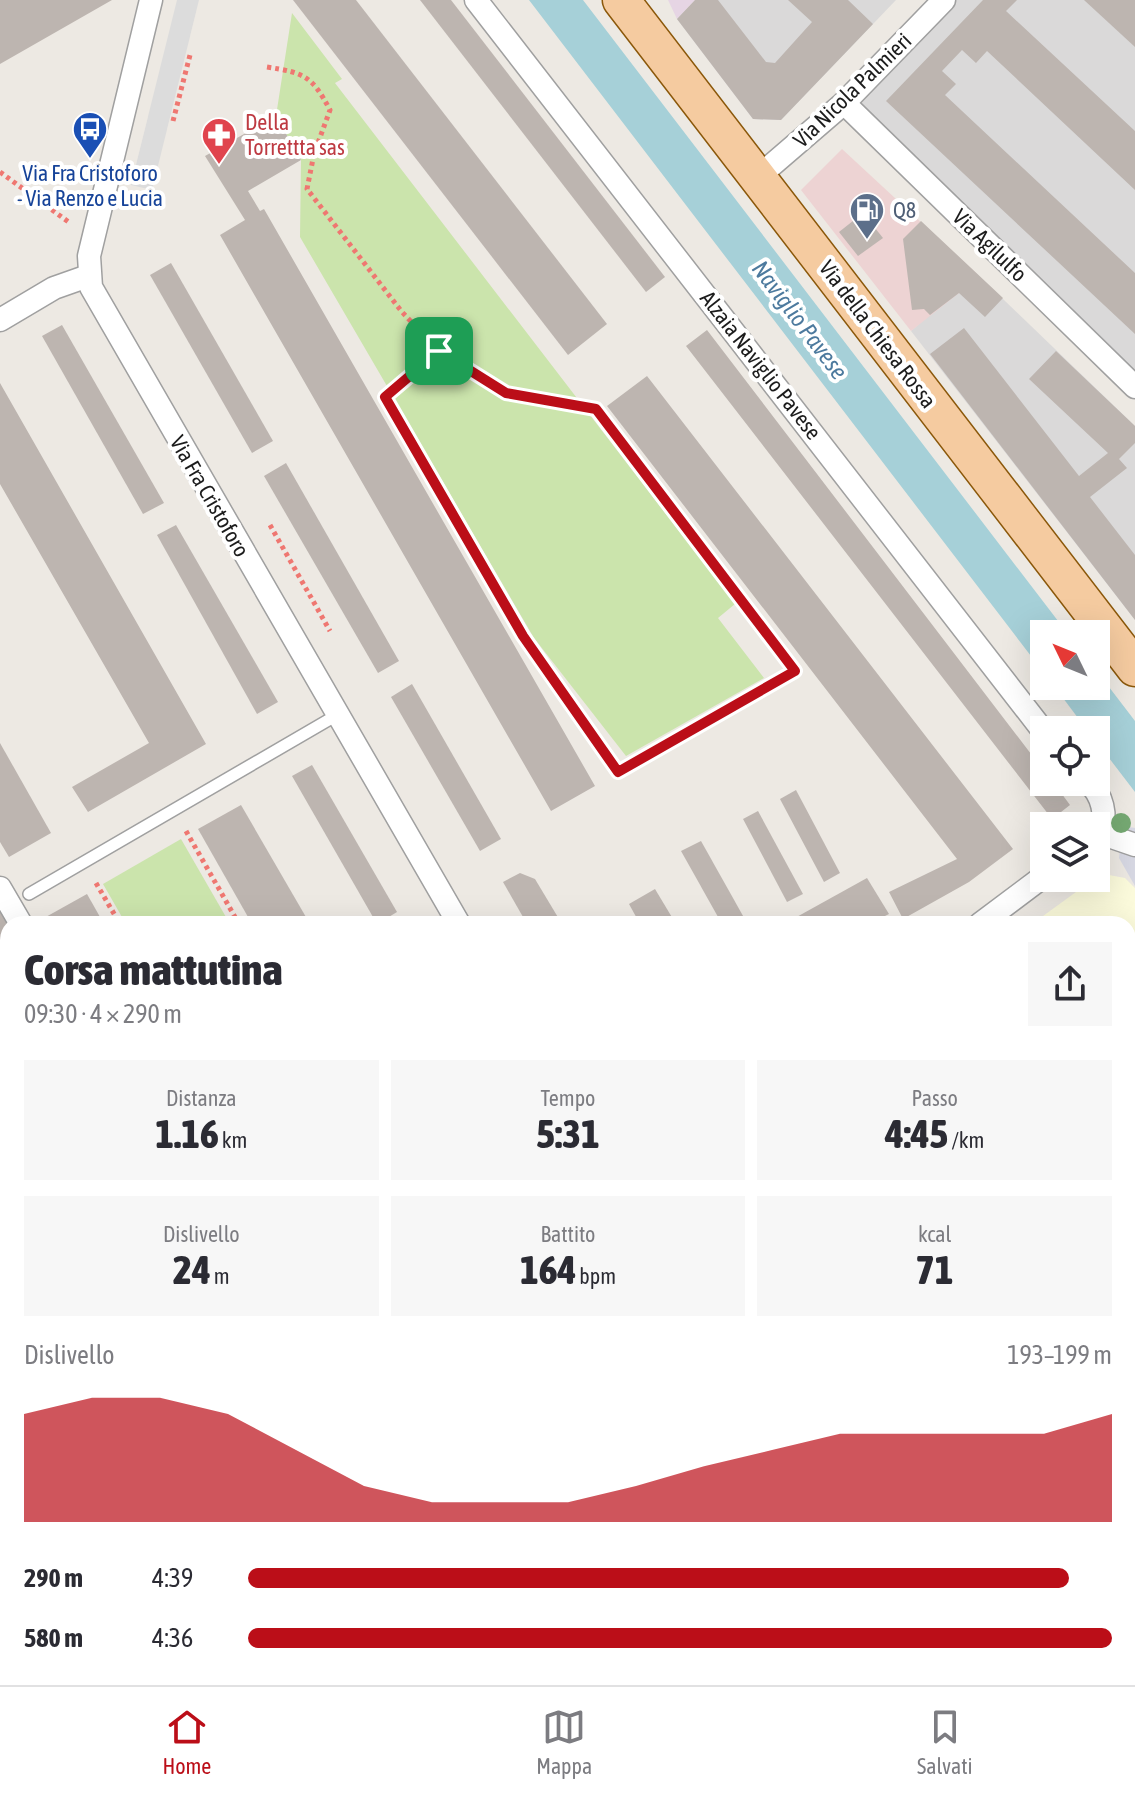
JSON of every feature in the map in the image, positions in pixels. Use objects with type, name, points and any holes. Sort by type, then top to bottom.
[{"type":"main road","name":"Via della Chiesa Rossa","points":[[621,0],[1135,668]]},
{"type":"street","points":[[0,320],[54,288],[88,276],[89,256],[151,0]]},
{"type":"street","name":"Alzaia Naviglio Pavese","points":[[476,0],[1032,716]]},
{"type":"street","name":"Via Nicola Palmieri","points":[[758,177],[844,103],[944,0]]},
{"type":"street","name":"Via Agilulfo","points":[[844,103],[1135,387]]},
{"type":"street","name":"Via Fra Cristoforo","points":[[88,276],[99,304],[454,916]]},
{"type":"street","points":[[1110,838],[1135,845]]},
{"type":"street","points":[[991,916],[1030,886]]},
{"type":"street","points":[[0,888],[16,916]]},
{"type":"lane","points":[[29,894],[337,715]]},
{"type":"path","points":[[173,121],[190,55]]},
{"type":"path","points":[[267,67],[301,72],[317,86],[330,110],[314,154],[307,189],[402,312],[439,351],[506,393],[596,409],[795,671],[618,772],[523,636],[385,397],[439,351]]},
{"type":"path","points":[[0,172],[70,223]]},
{"type":"path","points":[[270,525],[330,631]]},
{"type":"path","points":[[186,831],[234,916]]},
{"type":"path","points":[[96,883],[115,916]]},
{"type":"shaded area","points":[[177,0],[199,0],[152,190],[131,185]]},
{"type":"shaded area","points":[[668,0],[695,0],[677,19]]},
{"type":"shaded area","points":[[695,0],[896,0],[781,120],[753,119],[677,19]]},
{"type":"shaded area","points":[[944,0],[1135,0],[1135,387],[844,103]]},
{"type":"shaded area","points":[[842,149],[977,274],[959,293],[911,331],[801,190]]},
{"type":"shaded area","points":[[977,274],[1135,426],[1135,620],[911,331]]},
{"type":"shaded area","points":[[1135,828],[1135,886],[1119,858],[1122,831]]},
{"type":"shaded area","points":[[1110,875],[1125,878],[1135,888],[1135,916],[1043,916],[1076,892],[1110,892]]},
{"type":"green space","points":[[292,13],[342,79],[335,83],[735,604],[718,618],[764,678],[626,756],[534,638],[300,237],[301,160],[276,116]]},
{"type":"green space","points":[[181,839],[225,916],[121,916],[103,884]]},
{"type":"water","name":"Naviglio Pavese","points":[[529,0],[583,0],[1057,620],[1030,620],[1030,655]]},
{"type":"water","points":[[1110,688],[1135,721],[1135,792],[1110,759],[1110,716],[1076,716],[1064,700],[1110,700]]},
{"type":"building","points":[[0,0],[112,0],[0,64]]},
{"type":"building","points":[[293,0],[356,0],[607,324],[568,355]]},
{"type":"building","points":[[420,0],[451,0],[665,277],[646,292]]},
{"type":"building","points":[[695,0],[718,0],[766,62],[775,63],[812,22],[788,0],[848,0],[873,24],[781,120],[753,119],[677,19]]},
{"type":"building","points":[[983,0],[1017,0],[1006,11],[1135,131],[1135,190],[987,51],[976,63],[962,50],[942,71],[956,84],[945,95],[1135,273],[1135,334],[886,101]]},
{"type":"building","points":[[1084,0],[1135,0],[1135,47]]},
{"type":"building","points":[[276,116],[301,160],[248,191],[260,211],[264,209],[595,786],[551,811],[220,235],[245,220],[205,156]]},
{"type":"building","points":[[863,213],[883,238],[858,256],[839,232]]},
{"type":"building","points":[[921,221],[1003,298],[985,317],[959,293],[930,315],[924,309],[912,310],[903,239]]},
{"type":"building","points":[[171,263],[273,441],[252,453],[150,275]]},
{"type":"building","points":[[62,325],[164,503],[143,514],[42,336]]},
{"type":"building","points":[[964,328],[1079,476],[1108,453],[1029,379],[1056,351],[1135,426],[1135,443],[1119,459],[1127,468],[1090,497],[1135,555],[1135,620],[930,354]]},
{"type":"building","points":[[707,330],[1030,753],[1030,791],[686,346]]},
{"type":"building","points":[[647,376],[1013,849],[969,882],[908,916],[901,916],[889,892],[957,859],[607,406]]},
{"type":"building","points":[[0,383],[206,744],[88,812],[72,787],[149,743],[0,484]]},
{"type":"building","points":[[286,463],[399,661],[378,673],[264,476]]},
{"type":"building","points":[[176,525],[278,702],[257,714],[157,535]]},
{"type":"building","points":[[412,684],[501,839],[480,851],[391,697]]},
{"type":"building","points":[[0,743],[51,833],[9,857],[0,842]]},
{"type":"building","points":[[312,765],[397,912],[390,916],[372,916],[292,776]]},
{"type":"building","points":[[796,790],[840,873],[824,882],[780,799]]},
{"type":"building","points":[[1034,796],[1063,796],[1070,805],[1061,812],[1047,812]]},
{"type":"building","points":[[241,805],[305,916],[247,916],[198,829]]},
{"type":"building","points":[[758,811],[803,894],[787,902],[743,819]]},
{"type":"building","points":[[701,841],[743,916],[718,916],[681,851]]},
{"type":"building","points":[[520,873],[535,879],[557,916],[522,916],[503,882]]},
{"type":"building","points":[[867,878],[889,914],[885,916],[798,916]]},
{"type":"building","points":[[655,889],[671,916],[636,916],[629,904]]},
{"type":"building","points":[[87,894],[99,916],[48,916]]},
{"type":"place","name":"Via Fra Cristoforo - Via Renzo e Lucia","points":[[90,160]]},
{"type":"place","name":"Della Torrettta sas","points":[[219,166]]},
{"type":"place","name":"Q8","points":[[867,241]]},
{"type":"route","points":[[439,351],[506,393],[596,409],[795,671],[618,772],[523,636],[385,397],[439,351]]}]
